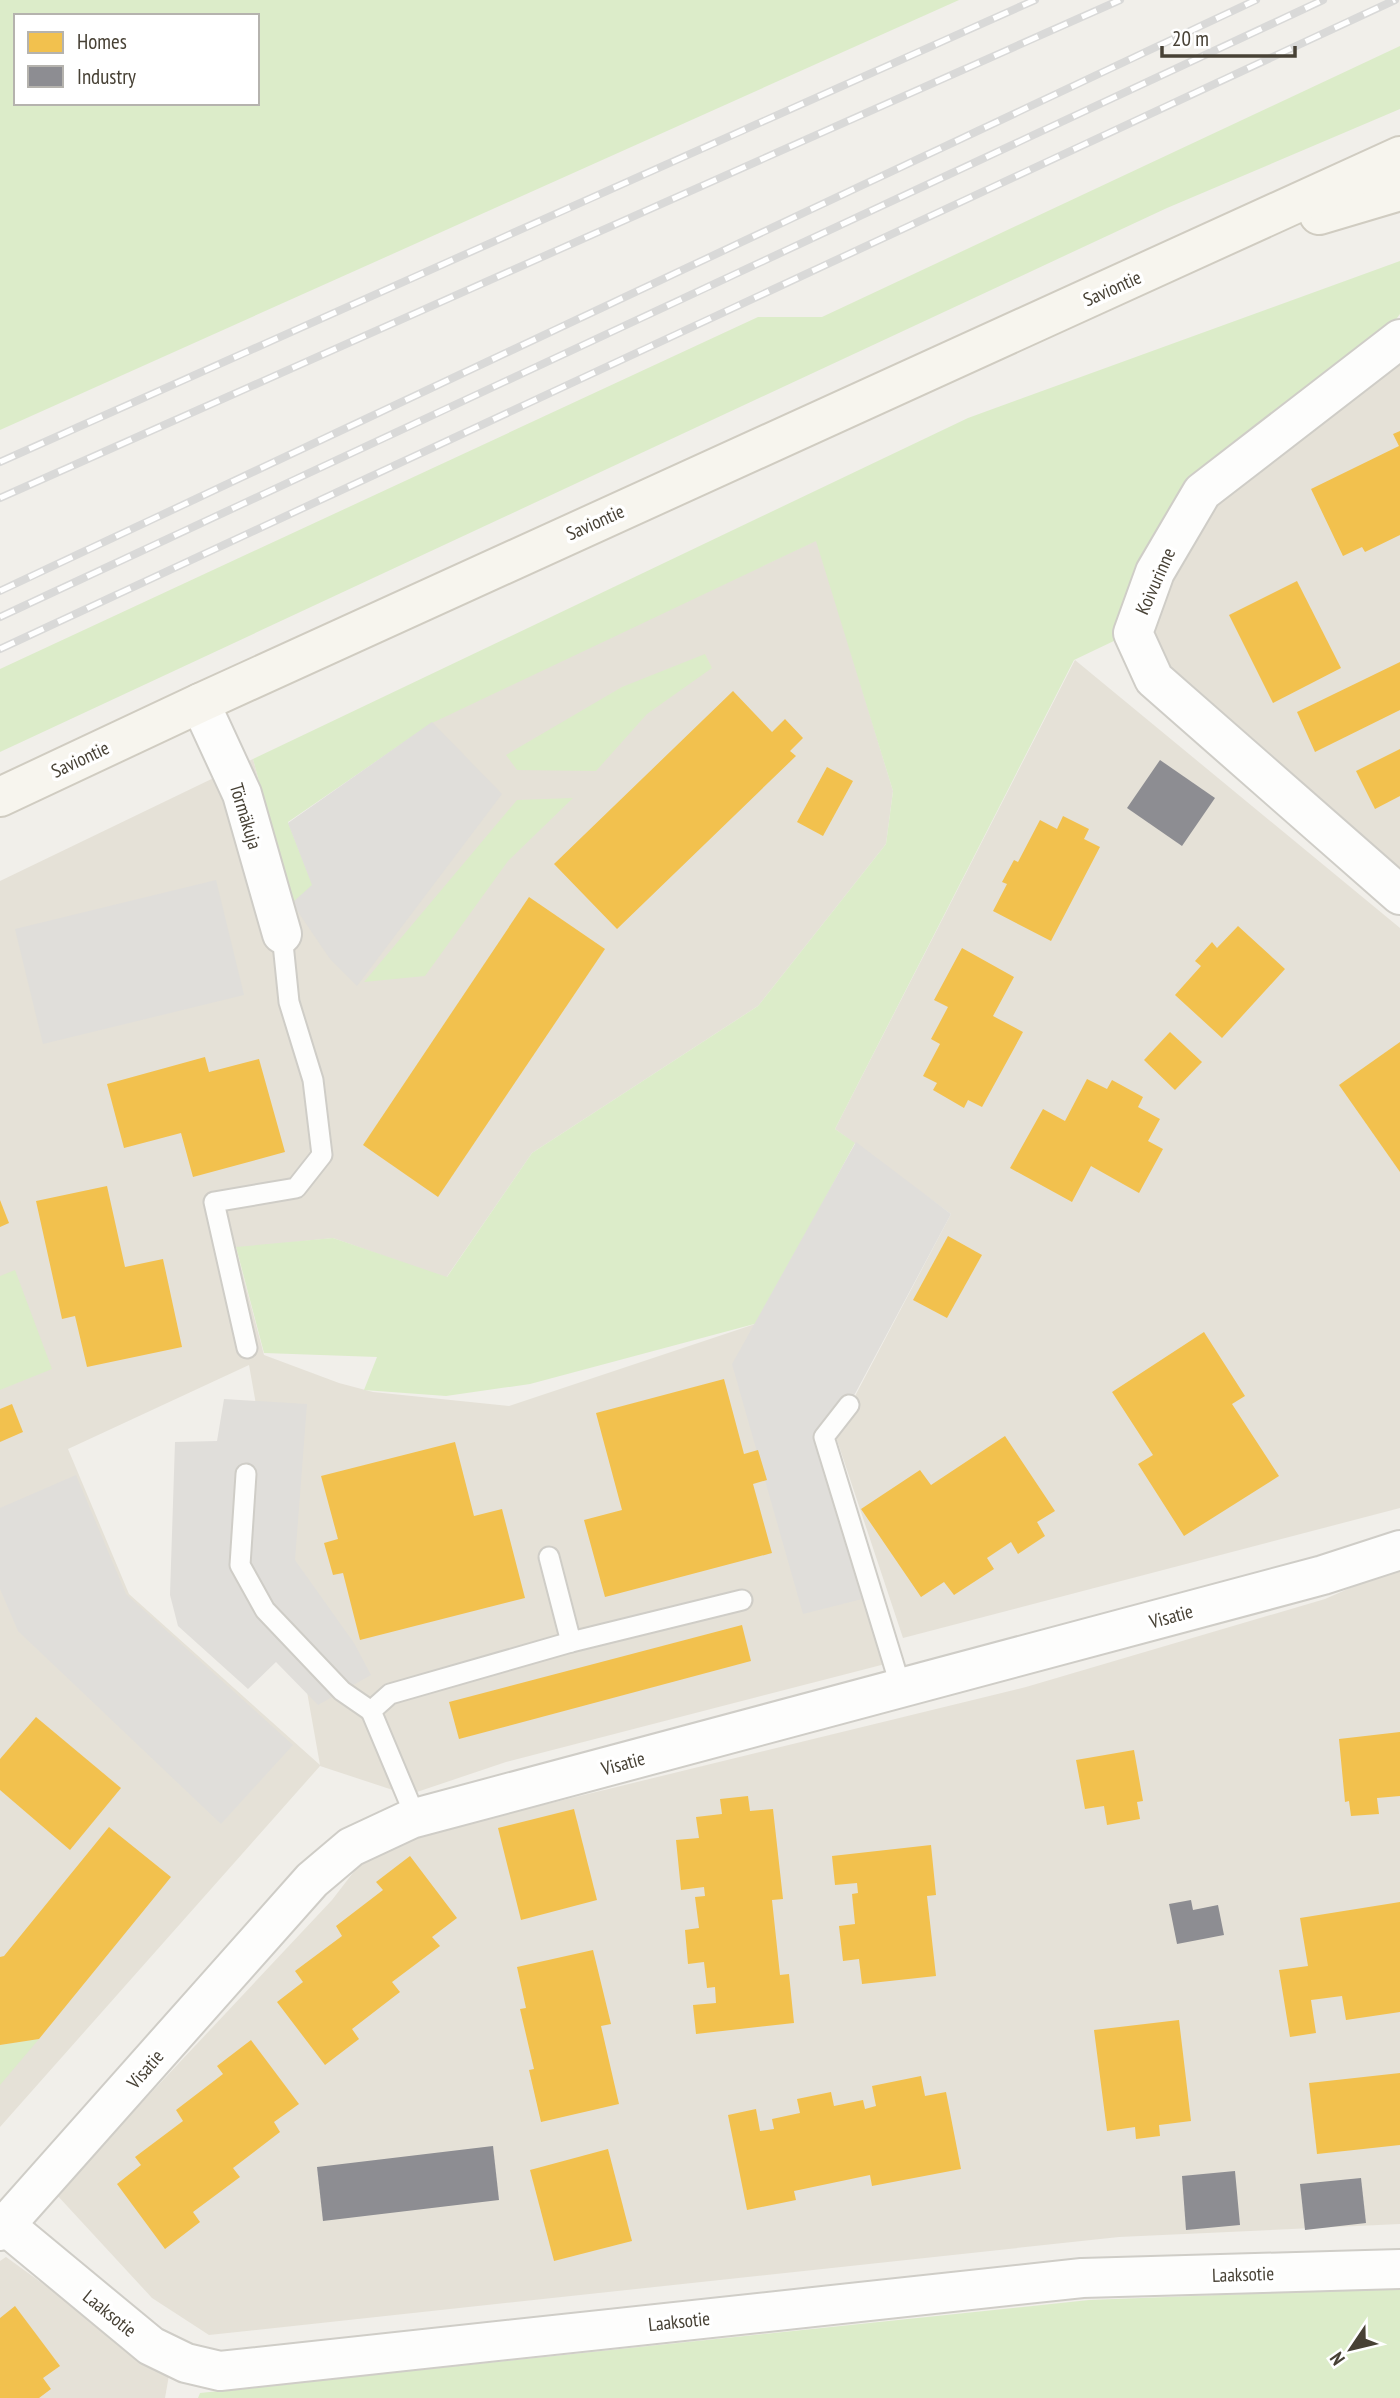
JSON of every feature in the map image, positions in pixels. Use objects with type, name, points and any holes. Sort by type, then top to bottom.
[{"type":"main road","name":"Saviontie","points":[[0,797],[200,702],[1400,156]]},
{"type":"main road","name":"Saviontie","points":[[1192,251],[1400,191]]},
{"type":"street","name":"Koivurinne","points":[[1400,339],[1202,492],[1155,572],[1133,633],[1154,679],[1400,895]]},
{"type":"street","name":"Törmäkuja","points":[[200,702],[242,794],[282,934]]},
{"type":"street","name":"Visatie","points":[[3,2228],[312,1880],[351,1847],[416,1818],[1322,1575],[1400,1550]]},
{"type":"street","name":"Laaksotie","points":[[3,2228],[151,2346],[186,2363],[220,2371],[1082,2278],[1400,2269]]},
{"type":"lane","points":[[247,1348],[214,1202],[296,1188],[322,1155],[313,1080],[289,1002],[282,934]]},
{"type":"lane","points":[[849,1405],[824,1437],[901,1688]]},
{"type":"lane","points":[[246,1474],[240,1565],[265,1610],[342,1691],[371,1711],[416,1818]]},
{"type":"lane","points":[[549,1557],[571,1642]]},
{"type":"lane","points":[[371,1711],[390,1694],[571,1642],[742,1600]]},
{"type":"shaded area","points":[[1400,357],[1400,877],[1164,670],[1145,631],[1210,500]]},
{"type":"shaded area","points":[[817,540],[893,791],[886,844],[758,1006],[532,1153],[446,1278],[333,1238],[236,1248],[264,1355],[339,1383],[373,1392],[509,1406],[758,1323],[893,1662],[506,1762],[408,1795],[320,1766],[0,2127],[0,881],[253,759],[292,902],[432,722]],"holes":[[[249,1365],[320,1765],[129,1594],[68,1449]]]},
{"type":"shaded area","points":[[1075,660],[1400,928],[1400,1508],[903,1638],[835,1434],[951,1214],[835,1129]]},
{"type":"shaded area","points":[[432,722],[502,794],[357,986],[330,959],[292,903],[312,885],[288,823]]},
{"type":"shaded area","points":[[216,880],[244,995],[43,1044],[15,929]]},
{"type":"shaded area","points":[[856,1142],[951,1214],[833,1435],[882,1594],[803,1614],[732,1364]]},
{"type":"shaded area","points":[[224,1399],[307,1404],[295,1560],[354,1643],[371,1675],[318,1705],[276,1662],[248,1689],[178,1626],[170,1595],[175,1442],[217,1441]]},
{"type":"shaded area","points":[[76,1475],[126,1594],[293,1745],[221,1824],[18,1631],[0,1589],[0,1508]]},
{"type":"shaded area","points":[[1400,1566],[1400,2224],[1119,2237],[209,2335],[152,2298],[56,2194],[332,1900],[359,1865],[416,1836],[1026,1687],[1325,1599]]},
{"type":"shaded area","points":[[6,2257],[169,2375],[165,2398],[0,2398],[0,2261]]},
{"type":"green space","points":[[0,0],[959,0],[0,430]]},
{"type":"green space","points":[[1400,46],[1400,109],[1167,208],[0,752],[0,669],[758,317],[822,317]]},
{"type":"green space","points":[[1400,261],[1400,314],[1389,329],[1190,485],[1118,639],[1074,660],[835,1129],[855,1143],[758,1323],[530,1384],[446,1396],[364,1390],[377,1357],[264,1353],[236,1247],[333,1238],[447,1277],[532,1153],[758,1006],[886,844],[893,791],[816,541],[432,723],[288,822],[313,886],[292,903],[253,759],[968,418]]},
{"type":"green space","points":[[705,654],[712,668],[647,714],[596,771],[517,770],[506,755],[622,687]]},
{"type":"green space","points":[[573,798],[508,861],[425,976],[364,982],[517,800]]},
{"type":"green space","points":[[15,1270],[52,1369],[0,1390],[0,1276]]},
{"type":"green space","points":[[39,2039],[0,2085],[0,2045]]},
{"type":"green space","points":[[1400,2288],[1400,2398],[198,2398],[200,2393],[1089,2300]]},
{"type":"building: Homes","points":[[1400,431],[1400,535],[1365,552],[1362,547],[1343,556],[1311,489],[1399,446],[1393,434]]},
{"type":"building: Homes","points":[[1297,581],[1341,668],[1273,703],[1229,615]]},
{"type":"building: Homes","points":[[1400,662],[1400,710],[1315,752],[1297,712]]},
{"type":"building: Homes","points":[[733,691],[772,732],[785,719],[803,738],[790,751],[796,756],[617,929],[554,864]]},
{"type":"building: Homes","points":[[1400,749],[1400,796],[1375,809],[1356,771]]},
{"type":"building: Homes","points":[[827,767],[853,781],[823,836],[797,822]]},
{"type":"building: Homes","points":[[1063,816],[1089,829],[1084,839],[1100,847],[1051,941],[993,911],[1007,884],[1002,882],[1014,860],[1018,862],[1040,820],[1057,829]]},
{"type":"building: Homes","points":[[529,897],[605,949],[438,1197],[363,1145]]},
{"type":"building: Homes","points":[[1238,926],[1285,969],[1222,1038],[1175,995],[1201,966],[1195,961],[1212,942],[1217,948]]},
{"type":"building: Homes","points":[[962,948],[1014,977],[993,1016],[1023,1032],[982,1107],[968,1100],[964,1108],[933,1090],[937,1083],[923,1076],[940,1044],[931,1039],[948,1007],[934,1000]]},
{"type":"building: Homes","points":[[1170,1032],[1202,1062],[1175,1090],[1144,1060]]},
{"type":"building: Homes","points":[[1400,1042],[1400,1172],[1339,1085]]},
{"type":"building: Homes","points":[[205,1057],[209,1072],[259,1059],[285,1152],[193,1177],[181,1133],[124,1148],[107,1084]]},
{"type":"building: Homes","points":[[1087,1079],[1107,1089],[1112,1080],[1143,1097],[1138,1107],[1160,1119],[1148,1141],[1163,1149],[1139,1193],[1091,1166],[1072,1202],[1010,1168],[1043,1109],[1065,1121]]},
{"type":"building: Homes","points":[[107,1186],[125,1267],[163,1259],[182,1347],[87,1367],[75,1316],[62,1319],[36,1201]]},
{"type":"building: Homes","points":[[0,1200],[9,1223],[0,1227]]},
{"type":"building: Homes","points":[[948,1236],[982,1255],[947,1318],[913,1300]]},
{"type":"building: Homes","points":[[1204,1332],[1245,1396],[1232,1404],[1279,1476],[1184,1536],[1138,1464],[1153,1455],[1112,1392]]},
{"type":"building: Homes","points":[[724,1379],[744,1454],[758,1450],[767,1480],[753,1484],[772,1553],[605,1597],[584,1520],[622,1510],[596,1413]]},
{"type":"building: Homes","points":[[12,1404],[23,1432],[0,1442],[0,1409]]},
{"type":"building: Homes","points":[[1005,1436],[1055,1511],[1037,1522],[1045,1536],[1018,1554],[1011,1542],[987,1558],[994,1569],[954,1595],[944,1582],[921,1597],[861,1509],[920,1470],[931,1485]]},
{"type":"building: Homes","points":[[455,1442],[474,1516],[502,1509],[525,1598],[360,1640],[343,1573],[333,1575],[324,1543],[338,1539],[321,1476]]},
{"type":"building: Homes","points":[[742,1625],[751,1661],[459,1739],[449,1702]]},
{"type":"building: Homes","points":[[36,1717],[121,1788],[70,1850],[0,1790],[0,1759]]},
{"type":"building: Homes","points":[[1400,1732],[1400,1796],[1377,1798],[1379,1814],[1351,1816],[1349,1801],[1345,1802],[1339,1739]]},
{"type":"building: Homes","points":[[1134,1750],[1143,1801],[1137,1802],[1140,1819],[1107,1825],[1104,1806],[1085,1809],[1076,1760]]},
{"type":"building: Homes","points":[[748,1796],[750,1811],[773,1809],[783,1899],[772,1900],[780,1975],[789,1974],[794,2023],[696,2034],[693,2005],[716,2003],[715,1987],[707,1988],[704,1962],[688,1964],[685,1930],[699,1928],[695,1897],[705,1896],[704,1887],[681,1890],[676,1840],[699,1838],[696,1817],[722,1814],[720,1799]]},
{"type":"building: Homes","points":[[574,1809],[597,1900],[521,1920],[498,1828]]},
{"type":"building: Homes","points":[[109,1827],[171,1877],[39,2039],[0,2045],[0,1957],[4,1956]]},
{"type":"building: Homes","points":[[931,1845],[936,1895],[927,1896],[936,1976],[862,1984],[859,1959],[843,1961],[839,1926],[855,1924],[852,1894],[858,1893],[857,1883],[835,1885],[832,1856]]},
{"type":"building: Homes","points":[[410,1856],[457,1918],[432,1937],[440,1946],[392,1982],[400,1992],[352,2029],[359,2039],[325,2065],[277,2002],[303,1982],[295,1971],[342,1936],[336,1926],[383,1890],[376,1882]]},
{"type":"building: Homes","points":[[1400,1902],[1400,2012],[1346,2020],[1342,1996],[1311,2000],[1316,2033],[1290,2037],[1279,1970],[1308,1966],[1300,1918]]},
{"type":"building: Homes","points":[[593,1950],[611,2024],[601,2026],[619,2104],[541,2122],[529,2070],[534,2069],[520,2009],[526,2008],[517,1967]]},
{"type":"building: Homes","points":[[1179,2020],[1191,2121],[1159,2125],[1160,2136],[1136,2139],[1135,2127],[1107,2131],[1094,2030]]},
{"type":"building: Homes","points":[[251,2040],[299,2104],[274,2122],[280,2132],[233,2168],[240,2177],[193,2212],[200,2222],[165,2249],[117,2184],[141,2165],[135,2157],[183,2121],[176,2110],[223,2074],[217,2066]]},
{"type":"building: Homes","points":[[1400,2073],[1400,2145],[1317,2154],[1309,2083]]},
{"type":"building: Homes","points":[[921,2076],[925,2096],[946,2092],[961,2169],[872,2186],[870,2175],[794,2191],[796,2200],[747,2210],[728,2115],[756,2109],[760,2131],[774,2129],[772,2119],[800,2113],[797,2099],[831,2092],[834,2106],[863,2100],[865,2109],[876,2106],[872,2086]]},
{"type":"building: Homes","points":[[608,2149],[632,2241],[554,2261],[530,2170]]},
{"type":"building: Homes","points":[[15,2306],[60,2366],[43,2378],[51,2389],[39,2398],[0,2398],[0,2318]]},
{"type":"building: Industry","points":[[1160,760],[1215,798],[1182,846],[1127,808]]},
{"type":"building: Industry","points":[[1191,1900],[1193,1910],[1218,1905],[1224,1935],[1177,1944],[1169,1904]]},
{"type":"building: Industry","points":[[493,2146],[499,2200],[323,2221],[317,2167]]},
{"type":"building: Industry","points":[[1235,2171],[1240,2225],[1186,2230],[1182,2176]]},
{"type":"building: Industry","points":[[1361,2178],[1366,2223],[1305,2230],[1300,2184]]},
{"type":"railway","points":[[0,462],[1035,0]]},
{"type":"railway","points":[[0,498],[1120,0]]},
{"type":"railway","points":[[0,591],[1256,0]]},
{"type":"railway","points":[[0,617],[1323,0]]},
{"type":"railway","points":[[0,649],[1395,0]]}]
